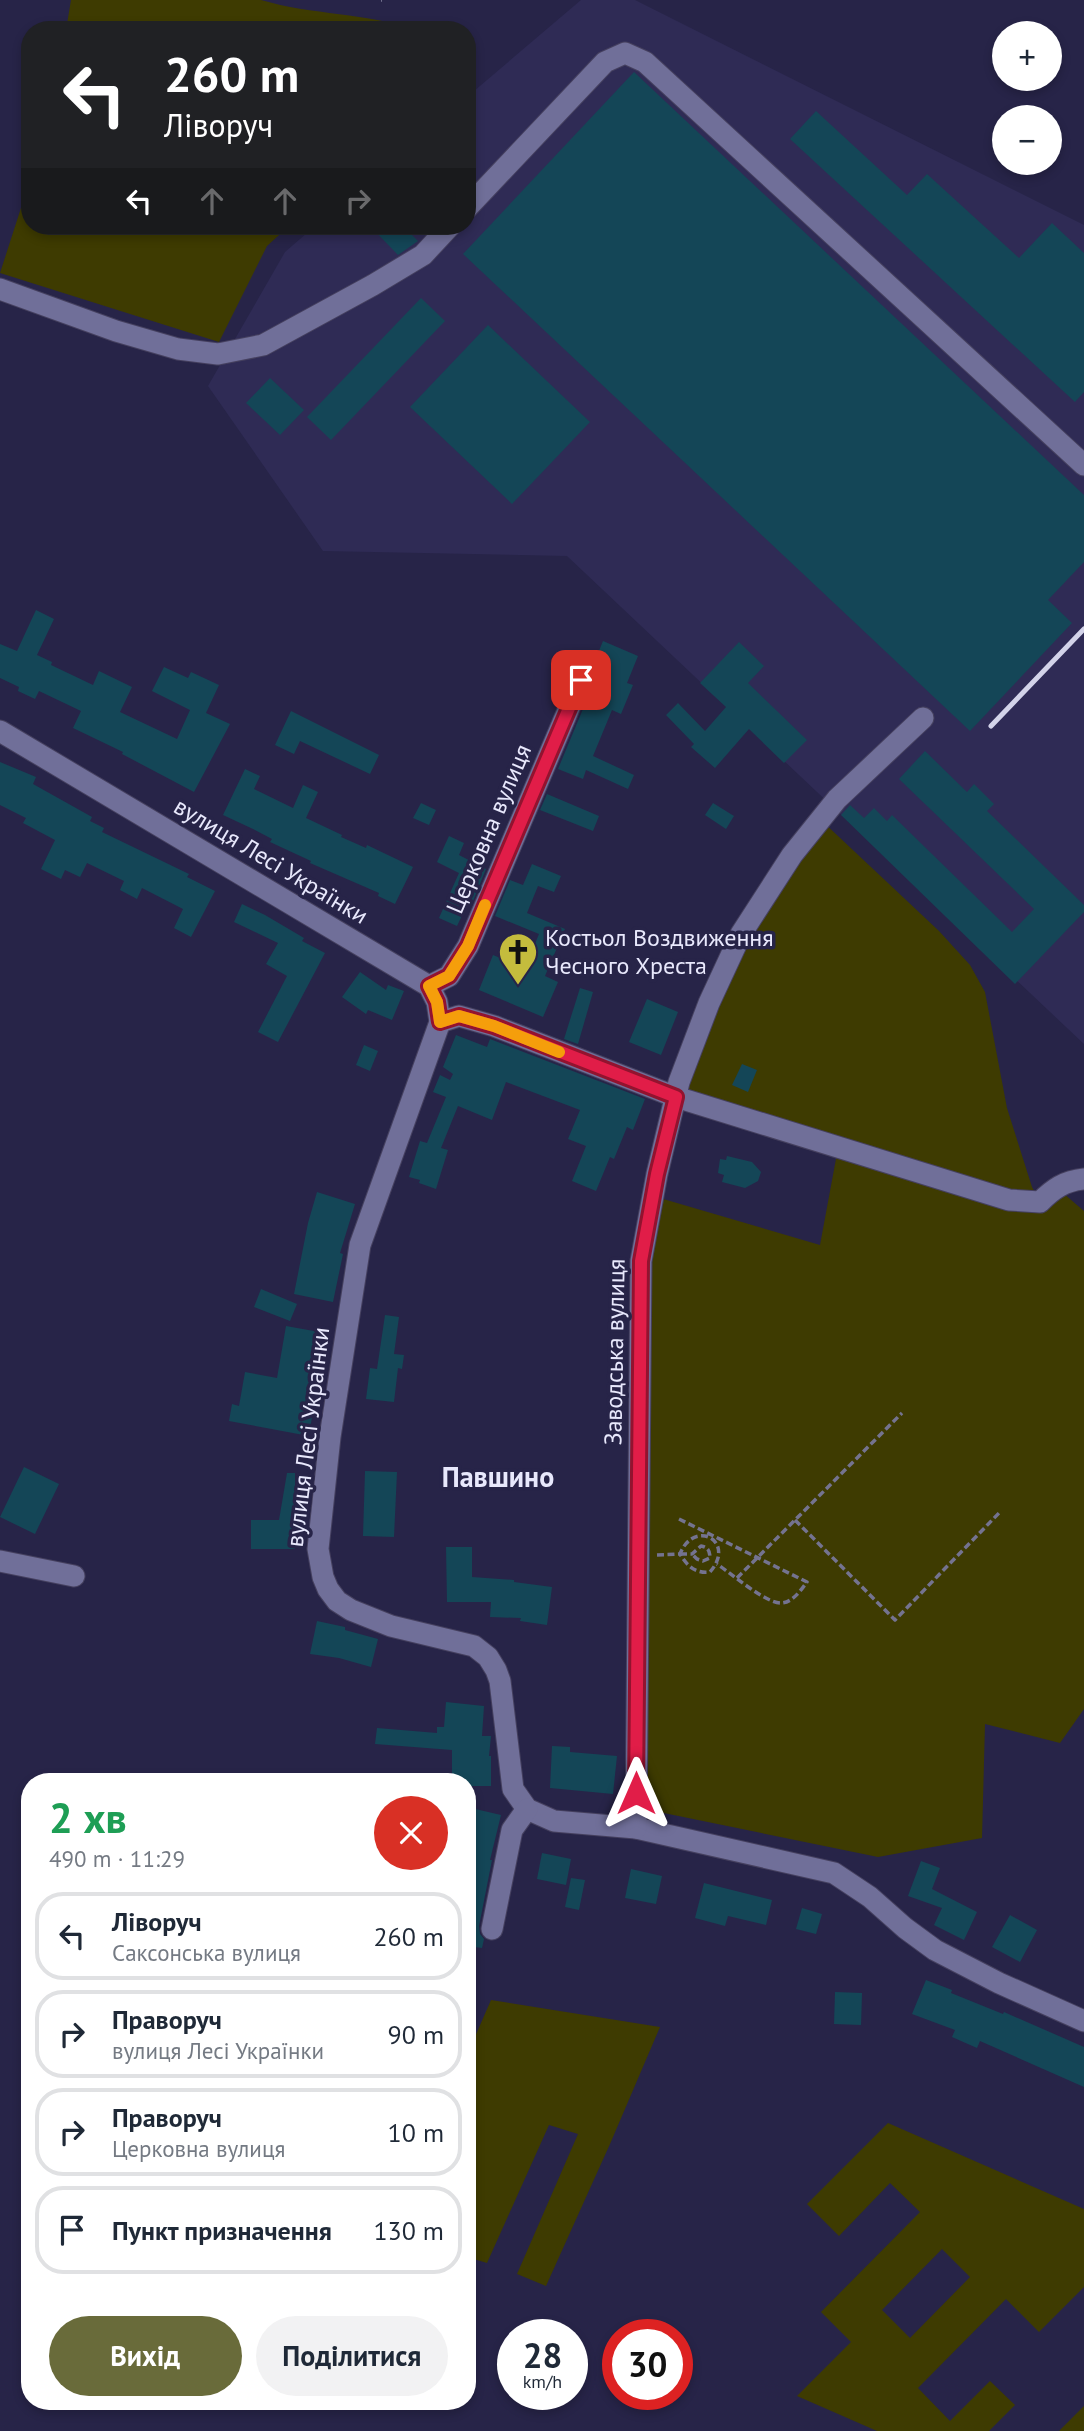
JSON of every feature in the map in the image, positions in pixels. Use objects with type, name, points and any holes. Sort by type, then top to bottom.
[{"type":"street","points":[[476,198],[605,62],[625,52],[645,62],[1084,465]]},
{"type":"street","points":[[0,289],[116,331],[178,349],[218,354],[263,345],[423,255],[442,235]]},
{"type":"street","name":"Церковна вулиця","points":[[429,986],[449,976],[468,946],[581,680]]},
{"type":"street","name":"Заводська вулиця","points":[[636,1828],[641,1261],[657,1174],[676,1097],[709,1003],[741,934],[792,855],[837,799],[923,718]]},
{"type":"street","name":"вулиця Лесі Українки","points":[[0,731],[429,986]]},
{"type":"street","points":[[429,986],[437,1002],[440,1022],[459,1016],[494,1026],[676,1097],[1009,1200],[1040,1202],[1055,1187],[1072,1180],[1084,1180]]},
{"type":"street","name":"вулиця Лесі Українки","points":[[440,1022],[360,1245],[330,1437],[318,1549],[328,1589],[337,1601],[351,1610],[391,1626],[474,1646],[488,1657],[500,1681],[513,1789],[527,1810]]},
{"type":"street","points":[[0,1561],[74,1576]]},
{"type":"street","points":[[492,1929],[512,1830],[527,1810],[554,1821],[636,1828],[834,1873],[870,1897],[935,1950],[999,1983],[1084,2021]]},
{"type":"path","points":[[737,1578],[902,1413]]},
{"type":"path","points":[[795,1520],[895,1620],[999,1513]]},
{"type":"path","points":[[679,1519],[807,1582],[792,1599],[783,1603],[766,1600],[717,1564]]},
{"type":"path","points":[[700,1535],[711,1537],[719,1546],[717,1564],[710,1572],[702,1573],[692,1569],[680,1554],[683,1546],[700,1535]]},
{"type":"path","points":[[638,1556],[692,1554],[701,1546],[710,1552],[710,1558],[703,1561],[692,1554]]},
{"type":"shaded area","points":[[71,0],[261,0],[300,9],[384,21],[68,21]]},
{"type":"shaded area","points":[[581,0],[635,0],[1084,225],[1084,1044],[567,556],[323,551],[208,386],[285,252],[305,235],[476,235],[476,89]]},
{"type":"shaded area","points":[[21,208],[21,235],[279,235],[267,246],[219,342],[0,273]]},
{"type":"shaded area","points":[[821,820],[939,931],[970,965],[985,992],[1007,1108],[1032,1187],[1040,1202],[1056,1187],[1084,1211],[1084,1709],[1060,1743],[985,1724],[982,1838],[878,1857],[654,1811],[636,1793],[653,1196],[820,1245],[838,1148],[676,1097],[709,1003]]},
{"type":"shaded area","points":[[491,2000],[660,2027],[546,2286],[517,2274],[578,2134],[549,2125],[487,2263],[476,2260],[476,2034]]},
{"type":"shaded area","points":[[888,2123],[1084,2209],[1084,2287],[1039,2332],[1006,2299],[918,2388],[950,2421],[990,2381],[1015,2405],[989,2431],[877,2431],[797,2396],[851,2342],[821,2312],[920,2212],[890,2183],[839,2236],[807,2204]],"holes":[[[942,2249],[970,2277],[910,2338],[882,2310]]]},
{"type":"shaded area","points":[[1084,2406],[1084,2431],[1059,2431]]},
{"type":"building","points":[[634,72],[1084,495],[1084,562],[1048,600],[1072,623],[970,731],[463,254]]},
{"type":"building","points":[[816,111],[907,195],[927,174],[1019,258],[1052,223],[1084,253],[1084,392],[1075,402],[790,139]]},
{"type":"building","points":[[379,235],[412,235],[418,241],[398,255]]},
{"type":"building","points":[[421,298],[445,321],[331,440],[307,417]]},
{"type":"building","points":[[488,325],[590,422],[512,504],[410,407]]},
{"type":"building","points":[[270,378],[304,410],[280,435],[246,403]]},
{"type":"building","points":[[36,610],[54,619],[37,655],[52,662],[51,665],[93,685],[99,671],[132,687],[120,712],[177,739],[190,710],[152,691],[164,667],[188,678],[191,672],[219,685],[206,713],[230,724],[194,792],[122,754],[123,752],[73,728],[81,711],[39,691],[35,699],[0,678],[0,644],[17,651]]},
{"type":"building","points":[[603,641],[638,656],[627,683],[633,685],[621,714],[612,710],[593,756],[634,775],[628,789],[586,770],[583,779],[558,769],[593,685],[599,665],[594,663]]},
{"type":"building","points":[[739,642],[764,666],[748,683],[807,740],[784,763],[749,729],[715,768],[691,747],[694,744],[666,715],[678,703],[705,731],[726,707],[700,683]]},
{"type":"building","points":[[291,711],[379,755],[370,774],[300,741],[294,754],[275,745]]},
{"type":"building","points":[[925,751],[967,792],[974,784],[994,804],[987,811],[1084,905],[1084,912],[1015,984],[841,815],[850,805],[864,818],[874,808],[887,821],[892,815],[1012,932],[1034,909],[899,779]]},
{"type":"building","points":[[0,762],[36,777],[33,784],[92,817],[90,821],[104,828],[102,832],[189,874],[187,877],[215,891],[191,937],[174,928],[183,909],[142,888],[137,899],[120,890],[124,881],[87,863],[80,877],[65,870],[61,879],[41,869],[55,840],[23,823],[26,818],[0,805]]},
{"type":"building","points":[[245,769],[260,776],[254,789],[293,808],[303,785],[318,792],[306,818],[342,835],[341,837],[366,848],[367,845],[413,867],[395,904],[378,896],[379,893],[310,863],[311,861],[270,842],[272,839],[223,815]]},
{"type":"building","points":[[547,794],[599,816],[593,831],[540,810]]},
{"type":"building","points":[[421,803],[436,810],[429,825],[413,818]]},
{"type":"building","points":[[713,803],[734,816],[726,829],[705,815]]},
{"type":"building","points":[[449,836],[464,843],[459,855],[486,869],[471,906],[467,905],[457,926],[439,918],[459,873],[437,862]]},
{"type":"building","points":[[532,864],[561,876],[554,892],[538,886],[527,913],[565,929],[545,976],[558,982],[543,1017],[479,990],[493,955],[525,968],[539,934],[495,916],[510,880],[523,885]]},
{"type":"building","points":[[242,904],[304,938],[302,941],[325,953],[278,1042],[258,1032],[287,976],[266,964],[278,943],[234,922]]},
{"type":"building","points":[[360,972],[386,990],[388,985],[404,991],[392,1020],[368,1010],[366,1014],[342,997]]},
{"type":"building","points":[[580,988],[593,992],[578,1044],[564,1039]]},
{"type":"building","points":[[647,999],[678,1012],[661,1055],[629,1042]]},
{"type":"building","points":[[456,1035],[487,1047],[490,1039],[645,1099],[633,1130],[627,1127],[614,1159],[610,1157],[596,1191],[572,1181],[586,1146],[568,1139],[580,1110],[506,1082],[492,1120],[458,1106],[441,1148],[448,1150],[436,1189],[409,1177],[420,1141],[427,1143],[446,1097],[433,1092],[440,1075],[450,1080],[453,1074],[443,1067]]},
{"type":"building","points":[[364,1045],[378,1051],[370,1071],[356,1065]]},
{"type":"building","points":[[742,1064],[757,1070],[748,1092],[732,1085]]},
{"type":"building","points":[[727,1156],[752,1162],[761,1172],[758,1181],[745,1188],[722,1182],[724,1175],[718,1173],[720,1159],[726,1160]]},
{"type":"building","points":[[317,1192],[355,1204],[340,1253],[343,1254],[333,1302],[294,1294]]},
{"type":"building","points":[[261,1289],[297,1304],[290,1321],[254,1307]]},
{"type":"building","points":[[385,1315],[399,1317],[394,1354],[404,1355],[402,1369],[398,1368],[394,1402],[366,1399],[370,1368],[377,1369]]},
{"type":"building","points":[[286,1326],[325,1333],[309,1436],[229,1421],[232,1404],[239,1406],[245,1372],[277,1378]]},
{"type":"building","points":[[24,1467],[59,1484],[35,1534],[0,1517]]},
{"type":"building","points":[[365,1471],[397,1472],[394,1537],[363,1536]]},
{"type":"building","points":[[287,1473],[295,1473],[295,1549],[251,1549],[251,1520],[279,1520]]},
{"type":"building","points":[[446,1547],[472,1547],[472,1577],[514,1580],[552,1587],[547,1625],[520,1621],[521,1618],[490,1617],[491,1602],[447,1602]]},
{"type":"building","points":[[317,1621],[345,1627],[345,1630],[378,1639],[371,1667],[339,1658],[310,1654]]},
{"type":"building","points":[[446,1702],[484,1706],[482,1736],[491,1736],[491,1786],[476,1786],[476,1773],[452,1773],[452,1750],[375,1744],[377,1728],[437,1733],[437,1727],[444,1727]]},
{"type":"building","points":[[552,1746],[570,1747],[570,1752],[617,1756],[613,1794],[550,1788]]},
{"type":"building","points":[[476,1809],[501,1815],[479,1926],[484,1939],[482,1948],[476,1947]]},
{"type":"building","points":[[542,1853],[571,1859],[566,1885],[537,1879]]},
{"type":"building","points":[[921,1861],[940,1868],[932,1889],[977,1912],[964,1940],[934,1925],[942,1908],[908,1896]]},
{"type":"building","points":[[631,1869],[662,1876],[656,1904],[625,1898]]},
{"type":"building","points":[[571,1878],[585,1880],[579,1910],[565,1907]]},
{"type":"building","points":[[704,1883],[772,1900],[766,1925],[728,1916],[725,1926],[695,1918]]},
{"type":"building","points":[[802,1908],[822,1914],[816,1934],[796,1929]]},
{"type":"building","points":[[1010,1915],[1037,1930],[1020,1962],[992,1947]]},
{"type":"building","points":[[926,1980],[952,1990],[951,1993],[1003,2014],[1004,2012],[1084,2047],[1084,2087],[980,2041],[977,2048],[952,2037],[955,2030],[912,2014]]},
{"type":"building","points":[[835,1992],[862,1993],[861,2025],[834,2024]]},
{"type":"railway","points":[[991,726],[1084,629]]},
{"type":"slow traffic","points":[[485,905],[468,946],[449,976],[429,986],[437,1002],[440,1022],[459,1016],[494,1026],[559,1052]]},
{"type":"place","name":"Костьол Воздвиження Чесного Хреста","points":[[518,986]]},
{"type":"district","name":"Павшино","points":[[498,1477]]},
{"type":"route","points":[[581,680],[468,946],[449,976],[429,986],[437,1002],[440,1022],[459,1016],[494,1026],[676,1097],[657,1174],[641,1261],[636,1793]]}]
